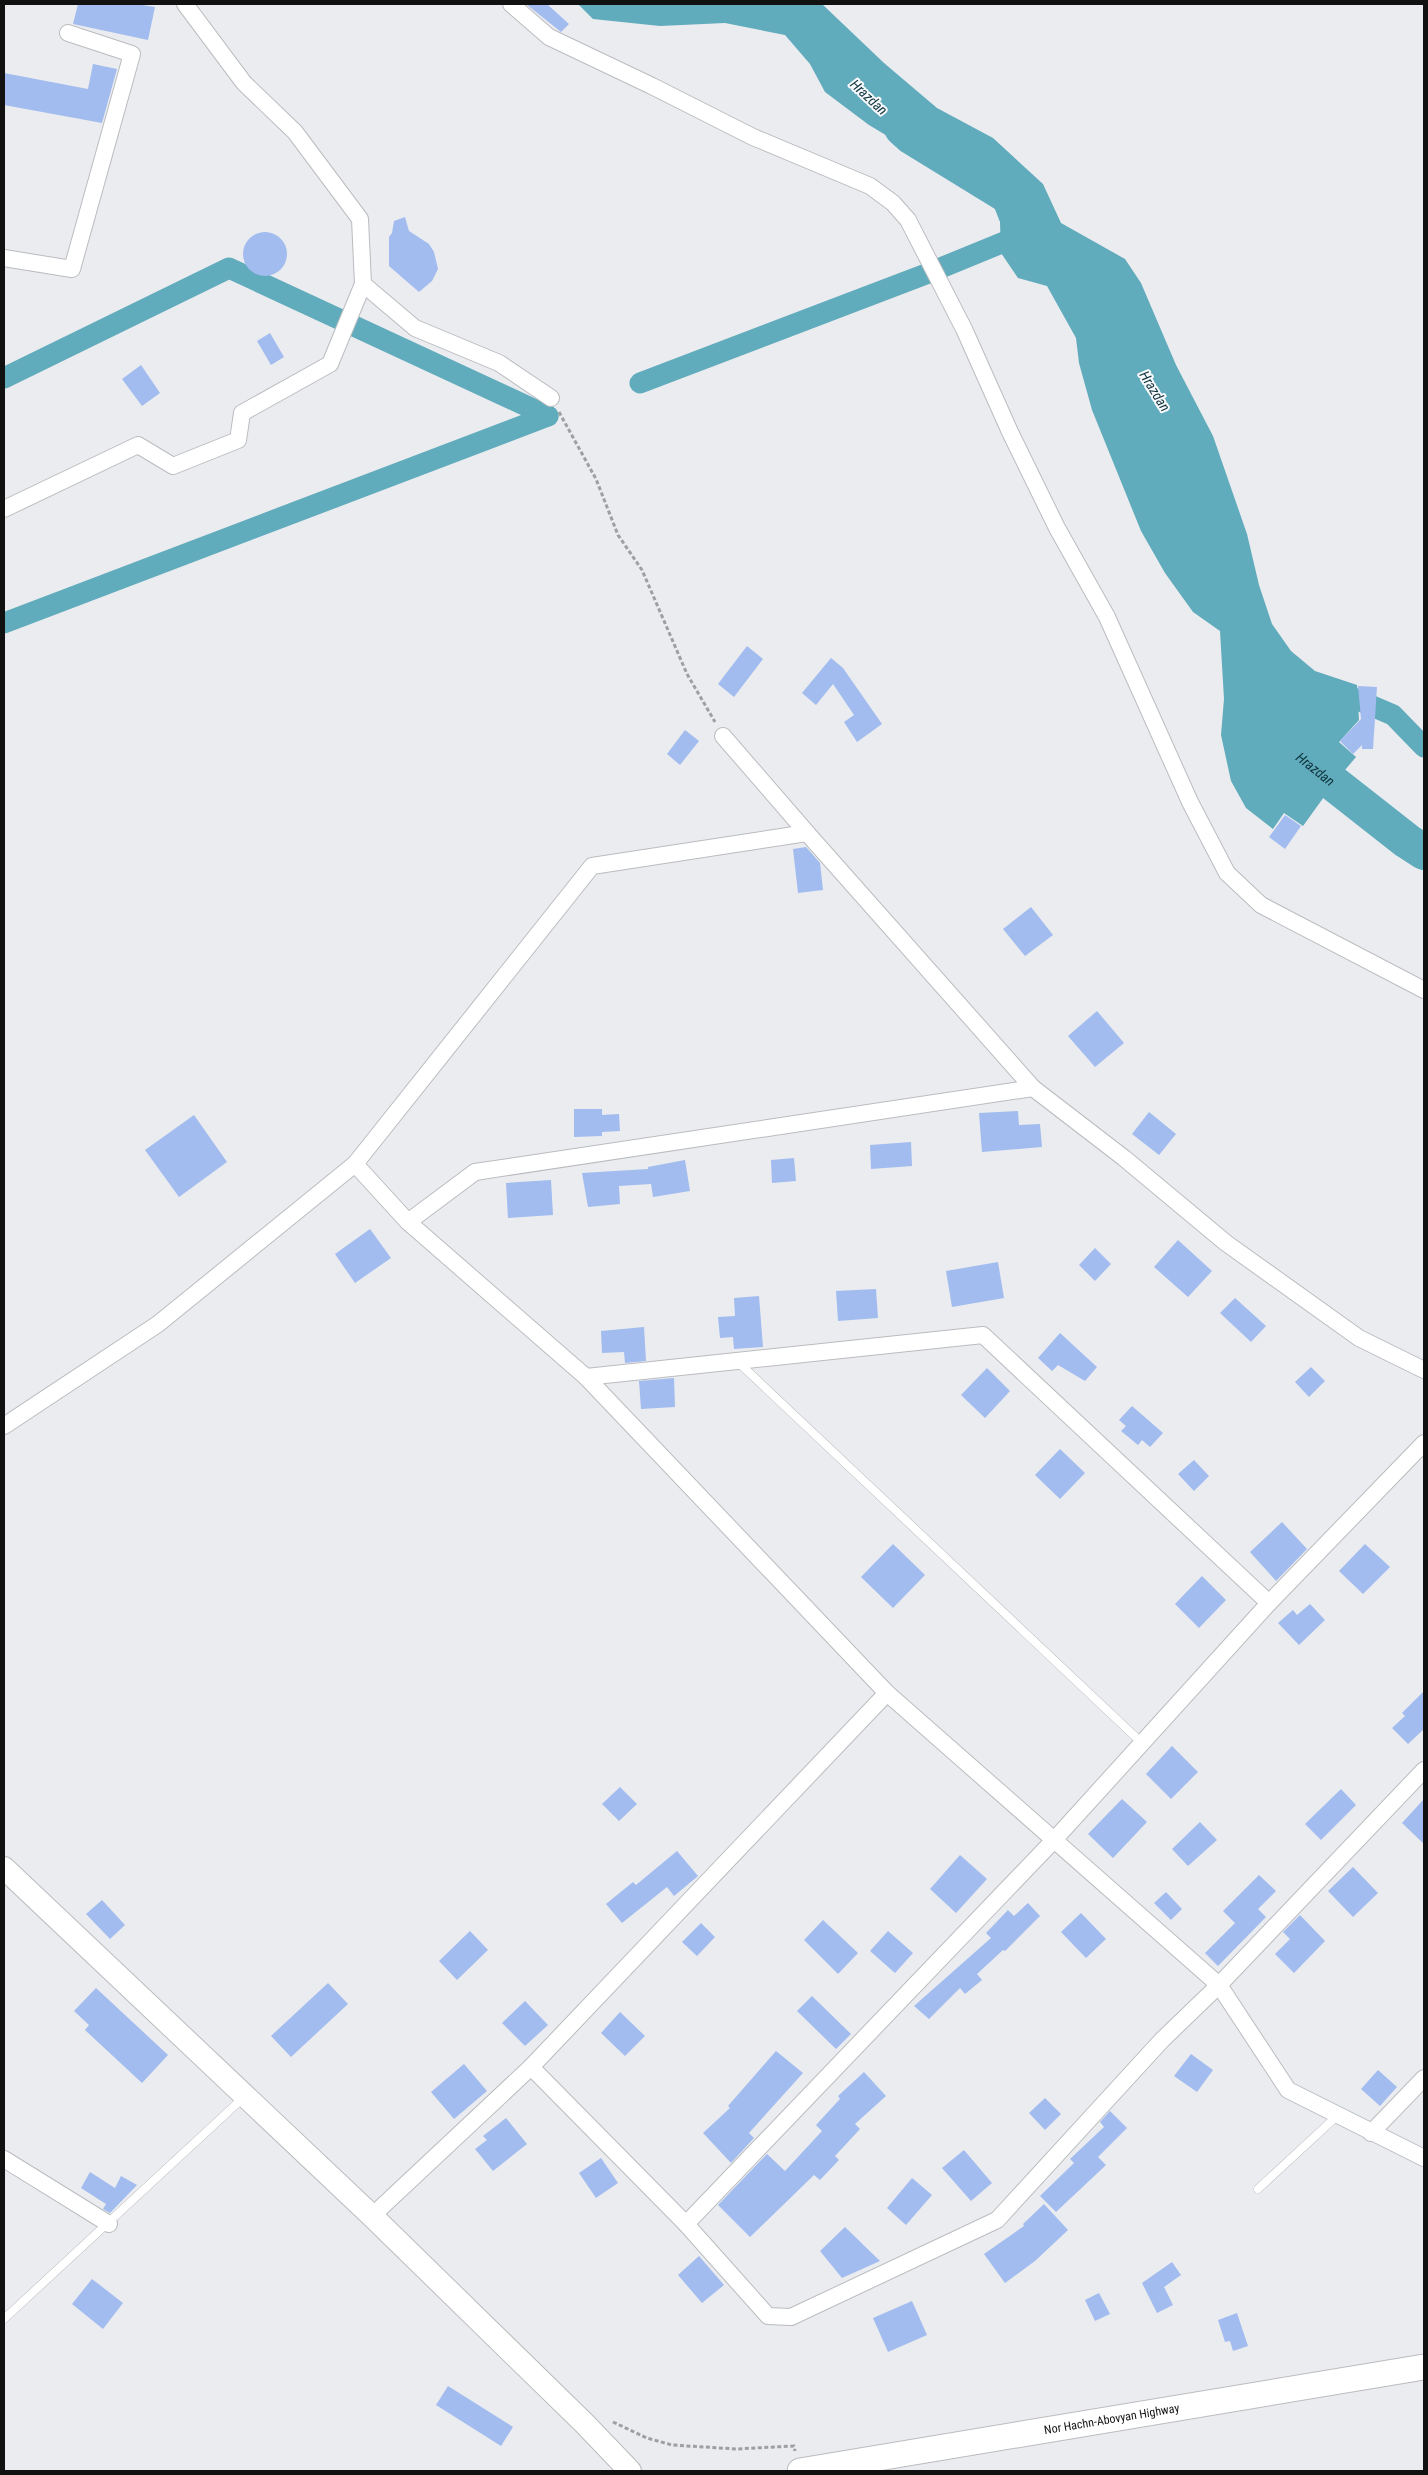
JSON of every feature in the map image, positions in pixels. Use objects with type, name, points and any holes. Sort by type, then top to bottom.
[{"type":"main road","name":"Nor Hachn-Abovyan Highway","points":[[798,2463],[1424,2367]]},
{"type":"street","points":[[4,510],[138,445],[173,466],[238,440],[242,413],[330,364],[364,284],[360,218],[295,132],[244,83],[184,4]]},
{"type":"street","points":[[511,4],[549,37],[754,137],[870,186],[893,203],[908,220],[964,329],[1010,432],[1057,528],[1107,616],[1190,802],[1227,873],[1261,904],[1424,990]]},
{"type":"street","points":[[4,258],[72,269],[132,54],[68,33]]},
{"type":"street","points":[[364,284],[415,328],[499,363],[551,398]]},
{"type":"street","points":[[723,736],[1033,1088],[1124,1158],[1226,1243],[1358,1338],[1424,1370]]},
{"type":"street","points":[[4,1426],[158,1324],[355,1164],[592,866],[807,833]]},
{"type":"street","points":[[408,1222],[475,1172],[1033,1088]]},
{"type":"street","points":[[355,1164],[408,1222],[586,1377],[887,1693],[1056,1839],[1219,1985],[1288,2090],[1424,2158]]},
{"type":"street","points":[[586,1377],[982,1335],[1269,1603]]},
{"type":"street","points":[[686,2224],[1056,1839],[1269,1603],[1424,1443]]},
{"type":"street","points":[[372,2216],[531,2067],[887,1693]]},
{"type":"street","points":[[531,2067],[686,2224],[768,2316],[791,2317],[997,2220],[1162,2040],[1219,1985],[1424,1770]]},
{"type":"street","points":[[4,1868],[372,2216],[585,2424],[630,2471]]},
{"type":"street","points":[[1371,2133],[1424,2078]]},
{"type":"street","points":[[4,2160],[109,2224]]},
{"type":"lane","points":[[737,1361],[1142,1743]]},
{"type":"lane","points":[[4,2319],[109,2224],[245,2095]]},
{"type":"lane","points":[[1258,2189],[1337,2116]]},
{"type":"path","points":[[551,398],[596,480],[618,535],[642,570],[687,674],[723,736]]},
{"type":"path","points":[[606,2416],[647,2438],[672,2446],[736,2449],[794,2446],[798,2463]]},
{"type":"water","points":[[578,4],[822,4],[884,63],[937,108],[993,138],[1043,184],[1061,223],[1125,259],[1141,283],[1176,365],[1213,436],[1247,534],[1259,585],[1272,624],[1291,651],[1315,671],[1357,685],[1359,720],[1339,742],[1356,757],[1334,783],[1303,826],[1284,813],[1273,829],[1246,808],[1231,781],[1221,735],[1224,699],[1220,631],[1193,612],[1165,573],[1141,531],[1092,410],[1079,363],[1076,338],[1047,286],[1018,278],[1001,253],[1000,222],[989,194],[959,159],[909,149],[869,125],[825,92],[810,64],[785,35],[725,23],[660,26],[593,19]]},
{"type":"building","points":[[78,4],[136,4],[155,7],[148,40],[73,24]]},
{"type":"building","points":[[526,4],[547,4],[569,24],[561,32]]},
{"type":"building","points":[[93,64],[117,69],[102,123],[4,105],[4,73],[88,89]]},
{"type":"building","points":[[405,217],[409,231],[429,244],[434,252],[438,269],[432,281],[419,292],[389,266],[389,237],[392,233],[394,221]]},
{"type":"building","points":[[269,232],[281,238],[286,245],[286,263],[281,270],[274,275],[261,276],[253,273],[246,266],[243,250],[246,242],[253,235]]},
{"type":"building","points":[[270,333],[284,357],[271,365],[257,341]]},
{"type":"building","points":[[141,365],[160,393],[142,406],[122,379]]},
{"type":"building","points":[[747,646],[763,659],[734,697],[718,684]]},
{"type":"building","points":[[831,658],[843,668],[882,724],[857,742],[844,722],[854,715],[833,684],[816,705],[802,693]]},
{"type":"building","points":[[1358,686],[1377,687],[1373,749],[1362,749],[1362,745],[1353,754],[1340,741],[1361,719]]},
{"type":"building","points":[[685,730],[699,741],[680,765],[667,754]]},
{"type":"building","points":[[1285,815],[1301,826],[1285,849],[1269,837]]},
{"type":"building","points":[[806,847],[820,863],[823,890],[798,893],[793,849]]},
{"type":"building","points":[[1031,907],[1053,935],[1025,956],[1003,929]]},
{"type":"building","points":[[1097,1011],[1124,1043],[1095,1067],[1068,1036]]},
{"type":"building","points":[[574,1109],[602,1109],[602,1115],[619,1114],[620,1131],[602,1132],[602,1136],[574,1137]]},
{"type":"building","points":[[1018,1111],[1019,1125],[1040,1124],[1042,1147],[982,1152],[979,1113]]},
{"type":"building","points":[[1149,1112],[1176,1134],[1159,1155],[1132,1134]]},
{"type":"building","points":[[194,1115],[227,1162],[179,1197],[145,1150]]},
{"type":"building","points":[[911,1142],[912,1166],[871,1169],[870,1145]]},
{"type":"building","points":[[794,1158],[796,1181],[772,1183],[771,1160]]},
{"type":"building","points":[[685,1160],[690,1191],[653,1197],[651,1184],[619,1186],[620,1204],[588,1207],[582,1173],[648,1169],[648,1167]]},
{"type":"building","points":[[551,1180],[553,1215],[508,1218],[506,1183]]},
{"type":"building","points":[[370,1229],[391,1258],[355,1283],[335,1254]]},
{"type":"building","points":[[1178,1240],[1212,1271],[1188,1297],[1154,1267]]},
{"type":"building","points":[[1095,1248],[1111,1264],[1095,1281],[1079,1265]]},
{"type":"building","points":[[998,1262],[1004,1298],[952,1307],[946,1271]]},
{"type":"building","points":[[876,1289],[878,1318],[838,1321],[836,1291]]},
{"type":"building","points":[[759,1296],[763,1347],[734,1349],[733,1337],[720,1338],[718,1317],[735,1316],[734,1298]]},
{"type":"building","points":[[1235,1298],[1266,1326],[1251,1342],[1220,1313]]},
{"type":"building","points":[[644,1327],[646,1361],[625,1363],[624,1352],[602,1353],[601,1331]]},
{"type":"building","points":[[1060,1333],[1097,1367],[1085,1381],[1058,1365],[1052,1371],[1038,1358]]},
{"type":"building","points":[[1311,1367],[1325,1381],[1309,1397],[1295,1382]]},
{"type":"building","points":[[987,1368],[1010,1391],[985,1418],[961,1395]]},
{"type":"building","points":[[674,1378],[675,1407],[641,1409],[639,1381]]},
{"type":"building","points":[[1132,1406],[1163,1433],[1150,1447],[1142,1440],[1138,1445],[1121,1431],[1126,1426],[1119,1420]]},
{"type":"building","points":[[1060,1449],[1085,1473],[1060,1499],[1035,1475]]},
{"type":"building","points":[[1194,1460],[1209,1476],[1194,1491],[1178,1474]]},
{"type":"building","points":[[1282,1522],[1307,1549],[1276,1581],[1250,1552]]},
{"type":"building","points":[[893,1544],[925,1575],[893,1608],[861,1577]]},
{"type":"building","points":[[1365,1544],[1390,1567],[1363,1594],[1339,1571]]},
{"type":"building","points":[[1202,1576],[1226,1600],[1199,1628],[1175,1604]]},
{"type":"building","points":[[1310,1604],[1325,1620],[1299,1645],[1278,1623],[1293,1610],[1297,1615]]},
{"type":"building","points":[[1424,1691],[1424,1729],[1408,1744],[1392,1728],[1405,1716],[1402,1713]]},
{"type":"building","points":[[1172,1746],[1198,1772],[1171,1799],[1146,1774]]},
{"type":"building","points":[[620,1787],[637,1804],[619,1821],[602,1804]]},
{"type":"building","points":[[1341,1789],[1356,1805],[1321,1840],[1305,1824]]},
{"type":"building","points":[[1122,1799],[1147,1822],[1113,1858],[1088,1834]]},
{"type":"building","points":[[1424,1799],[1424,1844],[1402,1823]]},
{"type":"building","points":[[1200,1822],[1217,1840],[1188,1866],[1172,1849]]},
{"type":"building","points":[[677,1851],[698,1876],[674,1896],[667,1887],[622,1923],[606,1904],[633,1882],[636,1885]]},
{"type":"building","points":[[960,1855],[987,1879],[956,1913],[930,1889]]},
{"type":"building","points":[[1353,1867],[1378,1893],[1353,1917],[1328,1891]]},
{"type":"building","points":[[1259,1875],[1276,1891],[1258,1909],[1266,1917],[1218,1966],[1205,1953],[1235,1923],[1223,1911]]},
{"type":"building","points":[[1166,1892],[1182,1909],[1171,1920],[1154,1903]]},
{"type":"building","points":[[102,1900],[125,1925],[110,1939],[86,1914]]},
{"type":"building","points":[[1028,1903],[1040,1916],[1005,1951],[1003,1950],[977,1974],[982,1980],[965,1994],[960,1988],[929,2019],[914,2006],[991,1938],[986,1933],[1008,1910],[1014,1916]]},
{"type":"building","points":[[1081,1913],[1106,1939],[1086,1958],[1061,1932]]},
{"type":"building","points":[[1300,1915],[1325,1941],[1294,1973],[1275,1954],[1290,1939],[1283,1932]]},
{"type":"building","points":[[823,1920],[858,1953],[838,1974],[804,1940]]},
{"type":"building","points":[[701,1923],[715,1937],[697,1956],[682,1942]]},
{"type":"building","points":[[470,1931],[488,1950],[457,1980],[439,1961]]},
{"type":"building","points":[[888,1931],[913,1953],[895,1973],[870,1951]]},
{"type":"building","points":[[328,1983],[348,2004],[291,2057],[271,2036]]},
{"type":"building","points":[[96,1988],[168,2055],[142,2083],[85,2030],[89,2025],[74,2011]]},
{"type":"building","points":[[812,1996],[851,2034],[836,2049],[797,2011]]},
{"type":"building","points":[[525,2001],[548,2025],[525,2046],[502,2023]]},
{"type":"building","points":[[620,2012],[645,2036],[625,2056],[601,2033]]},
{"type":"building","points":[[776,2051],[803,2073],[749,2133],[754,2138],[731,2163],[703,2133],[730,2108],[728,2106]]},
{"type":"building","points":[[1191,2054],[1213,2070],[1197,2092],[1174,2076]]},
{"type":"building","points":[[464,2064],[487,2091],[454,2119],[431,2092]]},
{"type":"building","points":[[1378,2070],[1397,2087],[1380,2106],[1361,2089]]},
{"type":"building","points":[[864,2072],[886,2096],[855,2124],[860,2129],[835,2156],[839,2160],[820,2180],[814,2175],[750,2237],[718,2205],[767,2154],[785,2171],[822,2131],[816,2125],[840,2099],[838,2096]]},
{"type":"building","points":[[1045,2098],[1061,2114],[1045,2130],[1029,2113]]},
{"type":"building","points":[[1110,2111],[1127,2128],[1098,2157],[1106,2165],[1056,2212],[1040,2196],[1074,2163],[1070,2159],[1104,2127],[1100,2122]]},
{"type":"building","points":[[506,2118],[527,2144],[493,2171],[475,2149],[487,2140],[483,2136]]},
{"type":"building","points":[[964,2150],[992,2183],[971,2201],[942,2168]]},
{"type":"building","points":[[601,2158],[618,2183],[596,2198],[579,2173]]},
{"type":"building","points":[[90,2172],[115,2188],[121,2176],[137,2185],[110,2213],[103,2209],[106,2204],[81,2188]]},
{"type":"building","points":[[912,2178],[932,2195],[906,2225],[887,2208]]},
{"type":"building","points":[[1044,2204],[1068,2230],[1035,2261],[1005,2283],[984,2254],[1024,2226],[1023,2224]]},
{"type":"building","points":[[845,2227],[880,2261],[842,2278],[820,2251]]},
{"type":"building","points":[[699,2256],[724,2285],[702,2303],[678,2275]]},
{"type":"building","points":[[1172,2262],[1181,2275],[1164,2287],[1173,2305],[1157,2313],[1142,2283]]},
{"type":"building","points":[[92,2279],[123,2303],[103,2329],[72,2304]]},
{"type":"building","points":[[1099,2293],[1110,2314],[1095,2321],[1085,2300]]},
{"type":"building","points":[[912,2301],[927,2335],[888,2352],[873,2318]]},
{"type":"building","points":[[1237,2313],[1248,2346],[1233,2351],[1230,2341],[1225,2342],[1218,2320]]},
{"type":"building","points":[[448,2386],[513,2427],[501,2446],[436,2405]]},
{"type":"waterway","name":"Hrazdan","points":[[902,128],[912,137],[1013,199]]},
{"type":"waterway","points":[[640,383],[926,274],[1026,233]]},
{"type":"waterway","points":[[4,378],[229,268],[548,416]]},
{"type":"waterway","points":[[4,623],[548,416]]},
{"type":"waterway","points":[[1330,688],[1393,715],[1424,747]]},
{"type":"waterway","name":"Hrazdan","points":[[1295,753],[1407,841],[1424,852]]}]
